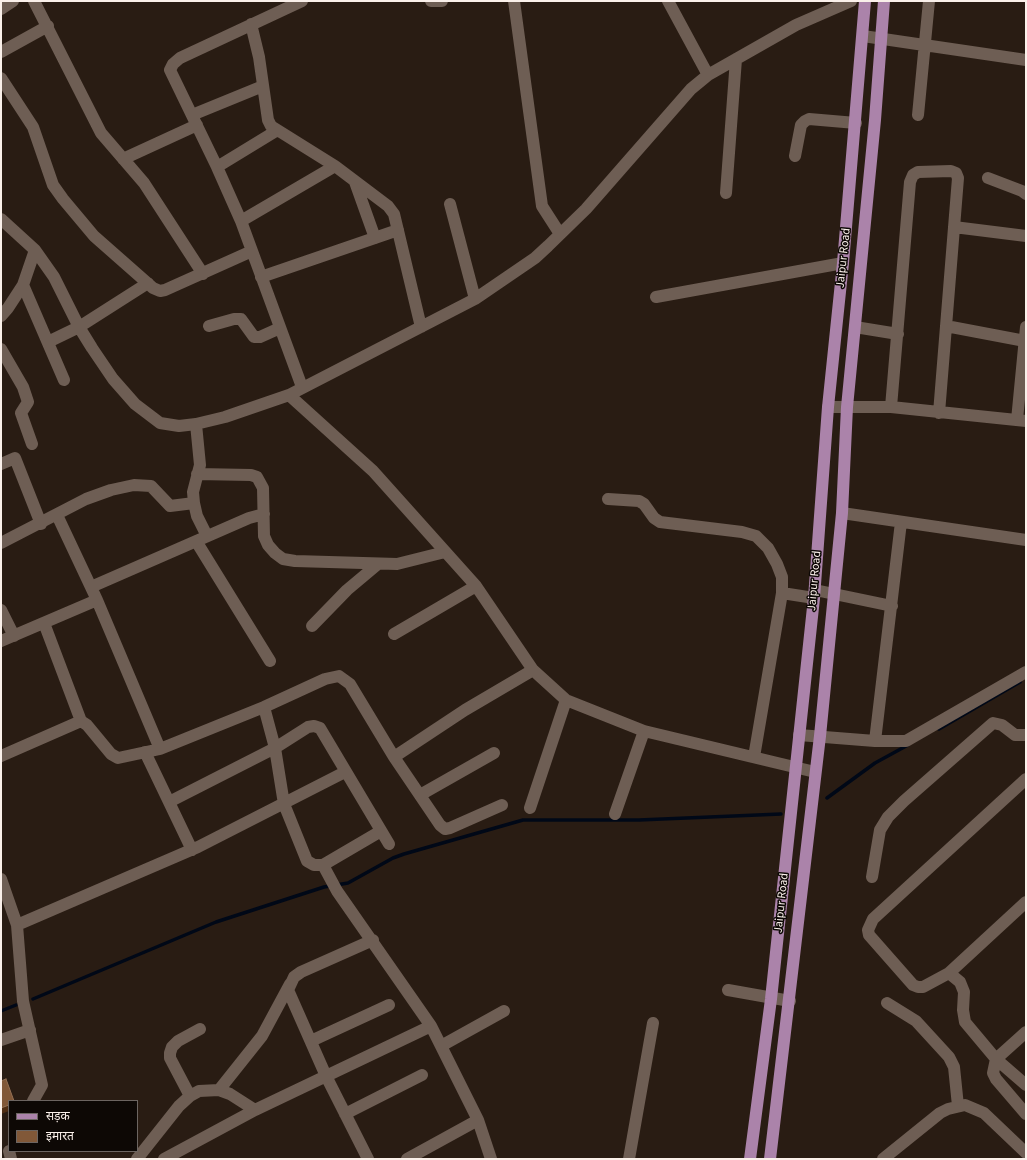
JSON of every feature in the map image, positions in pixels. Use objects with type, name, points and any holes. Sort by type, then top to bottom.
[{"type":"main road","name":"Jaipur Road","points":[[750,1159],[771,999],[815,594],[828,407],[856,123],[865,1]]},
{"type":"main road","name":"Jaipur Road","points":[[770,1159],[790,1001],[820,736],[842,513],[847,407],[875,128],[884,1]]},
{"type":"street","points":[[1,9],[13,1]]},
{"type":"street","points":[[34,1],[101,133],[144,183],[203,274]]},
{"type":"street","points":[[302,1],[251,24],[173,64],[170,70],[217,167],[240,221],[302,387]]},
{"type":"street","points":[[431,1],[442,1]]},
{"type":"street","points":[[514,1],[542,206],[560,234]]},
{"type":"street","points":[[668,1],[708,76]]},
{"type":"street","points":[[1,219],[35,250],[54,277],[79,328],[112,379],[144,412],[160,424],[179,426],[196,424],[225,417],[289,395],[475,299],[535,258],[590,204],[686,94],[708,76],[796,25],[851,1]]},
{"type":"street","points":[[918,115],[930,1]]},
{"type":"street","points":[[251,24],[260,57],[268,120],[271,126],[276,131],[335,166],[388,206],[394,214],[421,326]]},
{"type":"street","points":[[1,52],[48,26]]},
{"type":"street","points":[[863,36],[1026,60]]},
{"type":"street","points":[[726,193],[736,59]]},
{"type":"street","points":[[1,78],[33,127],[53,185],[94,236],[148,284],[160,291],[252,252]]},
{"type":"street","points":[[123,159],[194,120],[263,86]]},
{"type":"street","points":[[795,156],[804,121],[809,119],[856,123]]},
{"type":"street","points":[[217,167],[276,131]]},
{"type":"street","points":[[240,221],[335,166]]},
{"type":"street","points":[[891,408],[910,182],[913,175],[918,172],[951,171],[956,173],[958,178],[939,413]]},
{"type":"street","points":[[988,178],[1022,191],[1026,194]]},
{"type":"street","points":[[355,182],[375,238]]},
{"type":"street","points":[[450,204],[475,299]]},
{"type":"street","points":[[954,227],[1026,236]]},
{"type":"street","points":[[262,277],[398,230]]},
{"type":"street","points":[[1,316],[24,285],[35,250]]},
{"type":"street","points":[[656,297],[843,263]]},
{"type":"street","points":[[48,342],[79,328],[148,284]]},
{"type":"street","points":[[24,285],[64,380]]},
{"type":"street","points":[[209,326],[234,319],[241,319],[254,336],[260,337],[280,328]]},
{"type":"street","points":[[946,326],[1025,341]]},
{"type":"street","points":[[855,327],[898,334]]},
{"type":"street","points":[[828,407],[891,408],[1021,421],[1026,327]]},
{"type":"street","points":[[1,349],[23,387],[28,402],[21,413],[32,444]]},
{"type":"street","points":[[289,395],[373,471],[445,552],[469,590],[533,670],[566,700],[644,731],[796,766],[815,772]]},
{"type":"street","points":[[196,424],[200,465],[193,492],[201,539],[270,661]]},
{"type":"street","points":[[1,464],[15,458],[41,524]]},
{"type":"street","points":[[197,474],[251,475],[257,477],[263,488],[264,536],[268,545],[283,559],[295,562],[397,564],[445,552]]},
{"type":"street","points":[[1,543],[41,524],[86,499],[111,490],[141,484],[151,486],[170,506],[194,503]]},
{"type":"street","points":[[608,499],[639,501],[644,504],[654,518],[660,522],[742,532],[756,536],[768,548],[782,577],[782,593],[754,757]]},
{"type":"street","points":[[842,513],[1026,540]]},
{"type":"street","points":[[91,588],[249,518],[264,514]]},
{"type":"street","points":[[57,515],[97,600],[160,749]]},
{"type":"street","points":[[875,741],[901,522]]},
{"type":"street","points":[[312,626],[347,590],[378,564]]},
{"type":"street","points":[[394,634],[469,590]]},
{"type":"street","points":[[782,593],[834,594],[892,606]]},
{"type":"street","points":[[1,641],[97,600]]},
{"type":"street","points":[[1,610],[14,636]]},
{"type":"street","points":[[44,623],[81,721],[111,754],[118,758],[160,749],[264,707],[325,679],[339,676],[350,684],[394,757],[440,825],[445,828],[502,804]]},
{"type":"street","points":[[394,757],[465,710],[533,670]]},
{"type":"street","points":[[799,735],[875,741],[906,741],[914,738],[1026,672]]},
{"type":"street","points":[[530,808],[566,700]]},
{"type":"street","points":[[264,707],[275,748],[284,804],[307,861],[314,865],[323,865],[381,831]]},
{"type":"street","points":[[1,756],[81,721]]},
{"type":"street","points":[[872,877],[880,830],[888,817],[904,801],[993,723],[1002,725],[1015,735],[1026,736]]},
{"type":"street","points":[[169,802],[275,748],[308,727],[314,726],[320,728],[389,844]]},
{"type":"street","points":[[615,814],[644,731]]},
{"type":"street","points":[[146,752],[192,850]]},
{"type":"street","points":[[420,795],[494,753]]},
{"type":"street","points":[[17,926],[192,850],[345,772]]},
{"type":"street","points":[[1026,778],[873,919],[869,925],[869,935],[913,985],[923,987],[944,974],[949,973],[1026,902]]},
{"type":"street","points":[[323,865],[337,891],[373,940],[431,1026],[478,1120],[491,1159]]},
{"type":"street","points":[[1,879],[17,926],[23,1001],[42,1084],[34,1100]]},
{"type":"street","points":[[219,1090],[262,1036],[294,977],[301,972],[373,940]]},
{"type":"street","points":[[949,973],[955,976],[964,992],[963,1010],[965,1022],[996,1059],[1026,1085]]},
{"type":"street","points":[[290,984],[288,990],[326,1076],[368,1159]]},
{"type":"street","points":[[728,990],[771,999],[790,1001]]},
{"type":"street","points":[[887,1003],[916,1021],[949,1057],[954,1067],[958,1106]]},
{"type":"street","points":[[311,1041],[389,1005]]},
{"type":"street","points":[[441,1046],[504,1011]]},
{"type":"street","points":[[629,1159],[653,1023]]},
{"type":"street","points":[[164,1159],[255,1110],[431,1026]]},
{"type":"street","points":[[190,1096],[170,1058],[170,1053],[172,1047],[178,1041],[200,1029]]},
{"type":"street","points":[[1,1040],[30,1030]]},
{"type":"street","points":[[1026,1032],[996,1059],[993,1073],[996,1079],[1026,1114]]},
{"type":"street","points":[[345,1114],[422,1076]]},
{"type":"street","points":[[137,1159],[180,1106],[190,1096],[209,1089],[219,1090],[230,1094],[255,1110]]},
{"type":"street","points":[[883,1159],[940,1113],[965,1105],[984,1113],[1026,1153]]},
{"type":"street","points":[[407,1159],[478,1120]]},
{"type":"building","points":[[6,1079],[14,1100],[8,1100],[8,1105],[1,1108],[1,1081]]},
{"type":"waterway","points":[[939,729],[1020,682]]},
{"type":"waterway","points":[[827,798],[875,763],[908,745]]},
{"type":"waterway","points":[[33,999],[216,922],[324,887],[348,883],[393,858],[404,854],[523,820],[639,820],[781,814]]},
{"type":"waterway","points":[[1,1011],[16,1005]]}]
